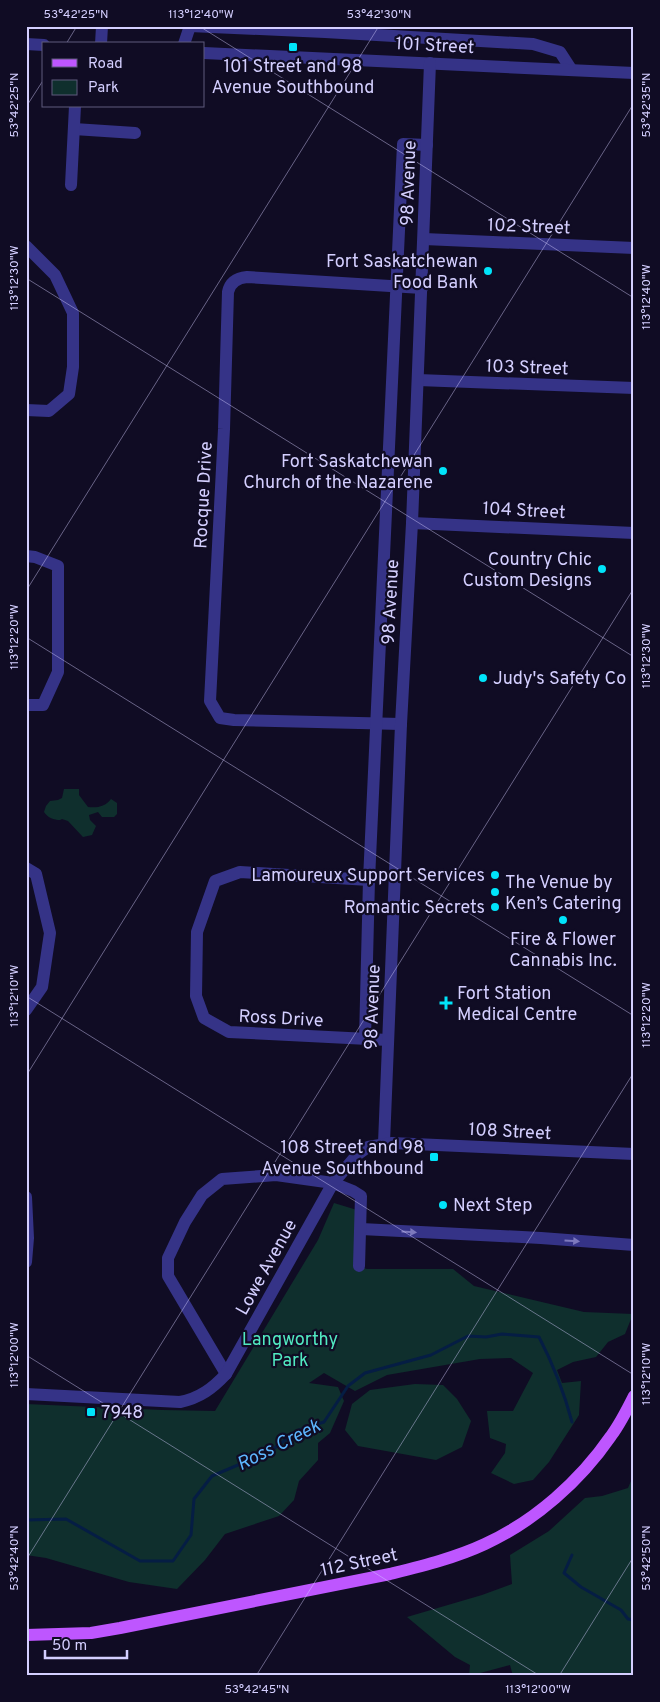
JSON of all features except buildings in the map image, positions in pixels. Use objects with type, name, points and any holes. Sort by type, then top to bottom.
[{"type":"main road","name":"112 Street","points":[[26,1635],[91,1633],[120,1628],[390,1574],[430,1564],[486,1544],[510,1530],[554,1499],[580,1473],[612,1436],[634,1396]]},
{"type":"street","points":[[101,42],[102,26]]},
{"type":"street","points":[[185,42],[190,26],[335,32],[534,44],[560,52],[571,69]]},
{"type":"street","points":[[26,44],[42,45]]},
{"type":"street","name":"101 Street","points":[[205,53],[634,73]]},
{"type":"street","name":"98 Avenue","points":[[384,1143],[401,724],[412,523],[430,63]]},
{"type":"street","points":[[71,186],[75,108]]},
{"type":"street","points":[[74,129],[135,133]]},
{"type":"street","points":[[365,1039],[369,880],[402,144],[427,145]]},
{"type":"street","name":"102 Street","points":[[424,239],[634,248]]},
{"type":"street","points":[[26,246],[55,274],[73,314],[72,367],[68,394],[49,411],[26,410]]},
{"type":"street","name":"Rocque Drive","points":[[401,724],[234,720],[220,718],[210,701],[224,429],[228,292],[233,281],[247,277],[422,288]]},
{"type":"street","name":"103 Street","points":[[418,380],[634,388]]},
{"type":"street","name":"104 Street","points":[[412,523],[634,533]]},
{"type":"street","points":[[26,556],[35,557],[58,566],[58,672],[43,705],[26,705]]},
{"type":"street","points":[[26,868],[36,874],[50,933],[42,987],[26,1010]]},
{"type":"street","name":"Ross Drive","points":[[369,880],[240,872],[215,880],[197,932],[196,996],[204,1018],[229,1032],[388,1040]]},
{"type":"street","name":"108 Street","points":[[384,1143],[634,1154]]},
{"type":"street","name":"Lowe Avenue","points":[[26,1394],[180,1402],[200,1396],[226,1374],[333,1184],[357,1155],[368,1147],[384,1143]]},
{"type":"street","points":[[226,1374],[168,1276],[168,1258],[185,1222],[202,1194],[222,1179],[276,1175],[333,1184],[353,1191],[361,1196],[359,1266]]},
{"type":"street","points":[[26,1197],[28,1238],[26,1262]]},
{"type":"street","points":[[361,1229],[541,1238],[634,1245]]},
{"type":"green space","points":[[64,789],[79,789],[79,795],[88,807],[101,806],[111,799],[117,803],[117,814],[114,817],[102,817],[98,812],[89,815],[90,820],[96,826],[92,835],[83,837],[68,821],[53,819],[44,812],[50,801],[62,798]]},
{"type":"green space","name":"Langworthy Park","points":[[334,1203],[357,1210],[357,1266],[367,1269],[453,1269],[474,1286],[584,1312],[633,1314],[625,1334],[608,1342],[596,1357],[573,1362],[557,1370],[562,1383],[581,1381],[579,1415],[549,1462],[533,1480],[514,1484],[491,1473],[505,1453],[506,1444],[490,1438],[487,1411],[513,1411],[533,1373],[511,1358],[480,1359],[387,1375],[355,1391],[324,1373],[309,1383],[338,1387],[344,1401],[330,1433],[318,1443],[318,1460],[299,1481],[294,1500],[279,1516],[225,1534],[205,1560],[177,1589],[129,1582],[46,1558],[26,1555],[26,1404],[215,1411],[318,1240]]},
{"type":"green space","points":[[415,1384],[443,1385],[457,1399],[471,1421],[462,1447],[436,1460],[358,1446],[345,1430],[352,1404],[370,1390]]},
{"type":"green space","points":[[634,1474],[634,1676],[513,1676],[510,1665],[469,1676],[470,1665],[455,1657],[407,1617],[512,1584],[510,1555],[549,1531],[585,1498],[602,1496],[628,1488]]},
{"type":"waterway","name":"Ross Creek","points":[[26,1520],[66,1519],[140,1561],[173,1561],[191,1535],[194,1499],[212,1476],[269,1452],[299,1430],[324,1422],[348,1386],[365,1373],[431,1355],[468,1336],[486,1337],[502,1334],[539,1337],[558,1378],[572,1422]]},
{"type":"waterway","name":"Ross Creek","points":[[572,1555],[564,1573],[581,1587],[621,1610],[628,1619],[634,1620]]},
{"type":"place","name":"101 Street and 98 Avenue Southbound","points":[[293,47]]},
{"type":"place","name":"Fort Saskatchewan Food Bank","points":[[488,271]]},
{"type":"place","name":"Fort Saskatchewan Church of the Nazarene","points":[[443,471]]},
{"type":"place","name":"Country Chic Custom Designs","points":[[602,569]]},
{"type":"place","name":"Judy's Safety Co","points":[[483,678]]},
{"type":"place","name":"Lamoureux Support Services","points":[[495,875]]},
{"type":"place","name":"The Venue by Ken’s Catering","points":[[495,892]]},
{"type":"place","name":"Romantic Secrets","points":[[495,907]]},
{"type":"place","name":"Fire & Flower Cannabis Inc.","points":[[563,920]]},
{"type":"place","name":"Fort Station Medical Centre","points":[[446,1003]]},
{"type":"place","name":"108 Street and 98 Avenue Southbound","points":[[434,1157]]},
{"type":"place","name":"Next Step","points":[[443,1205]]},
{"type":"place","name":"7948","points":[[91,1412]]}]
